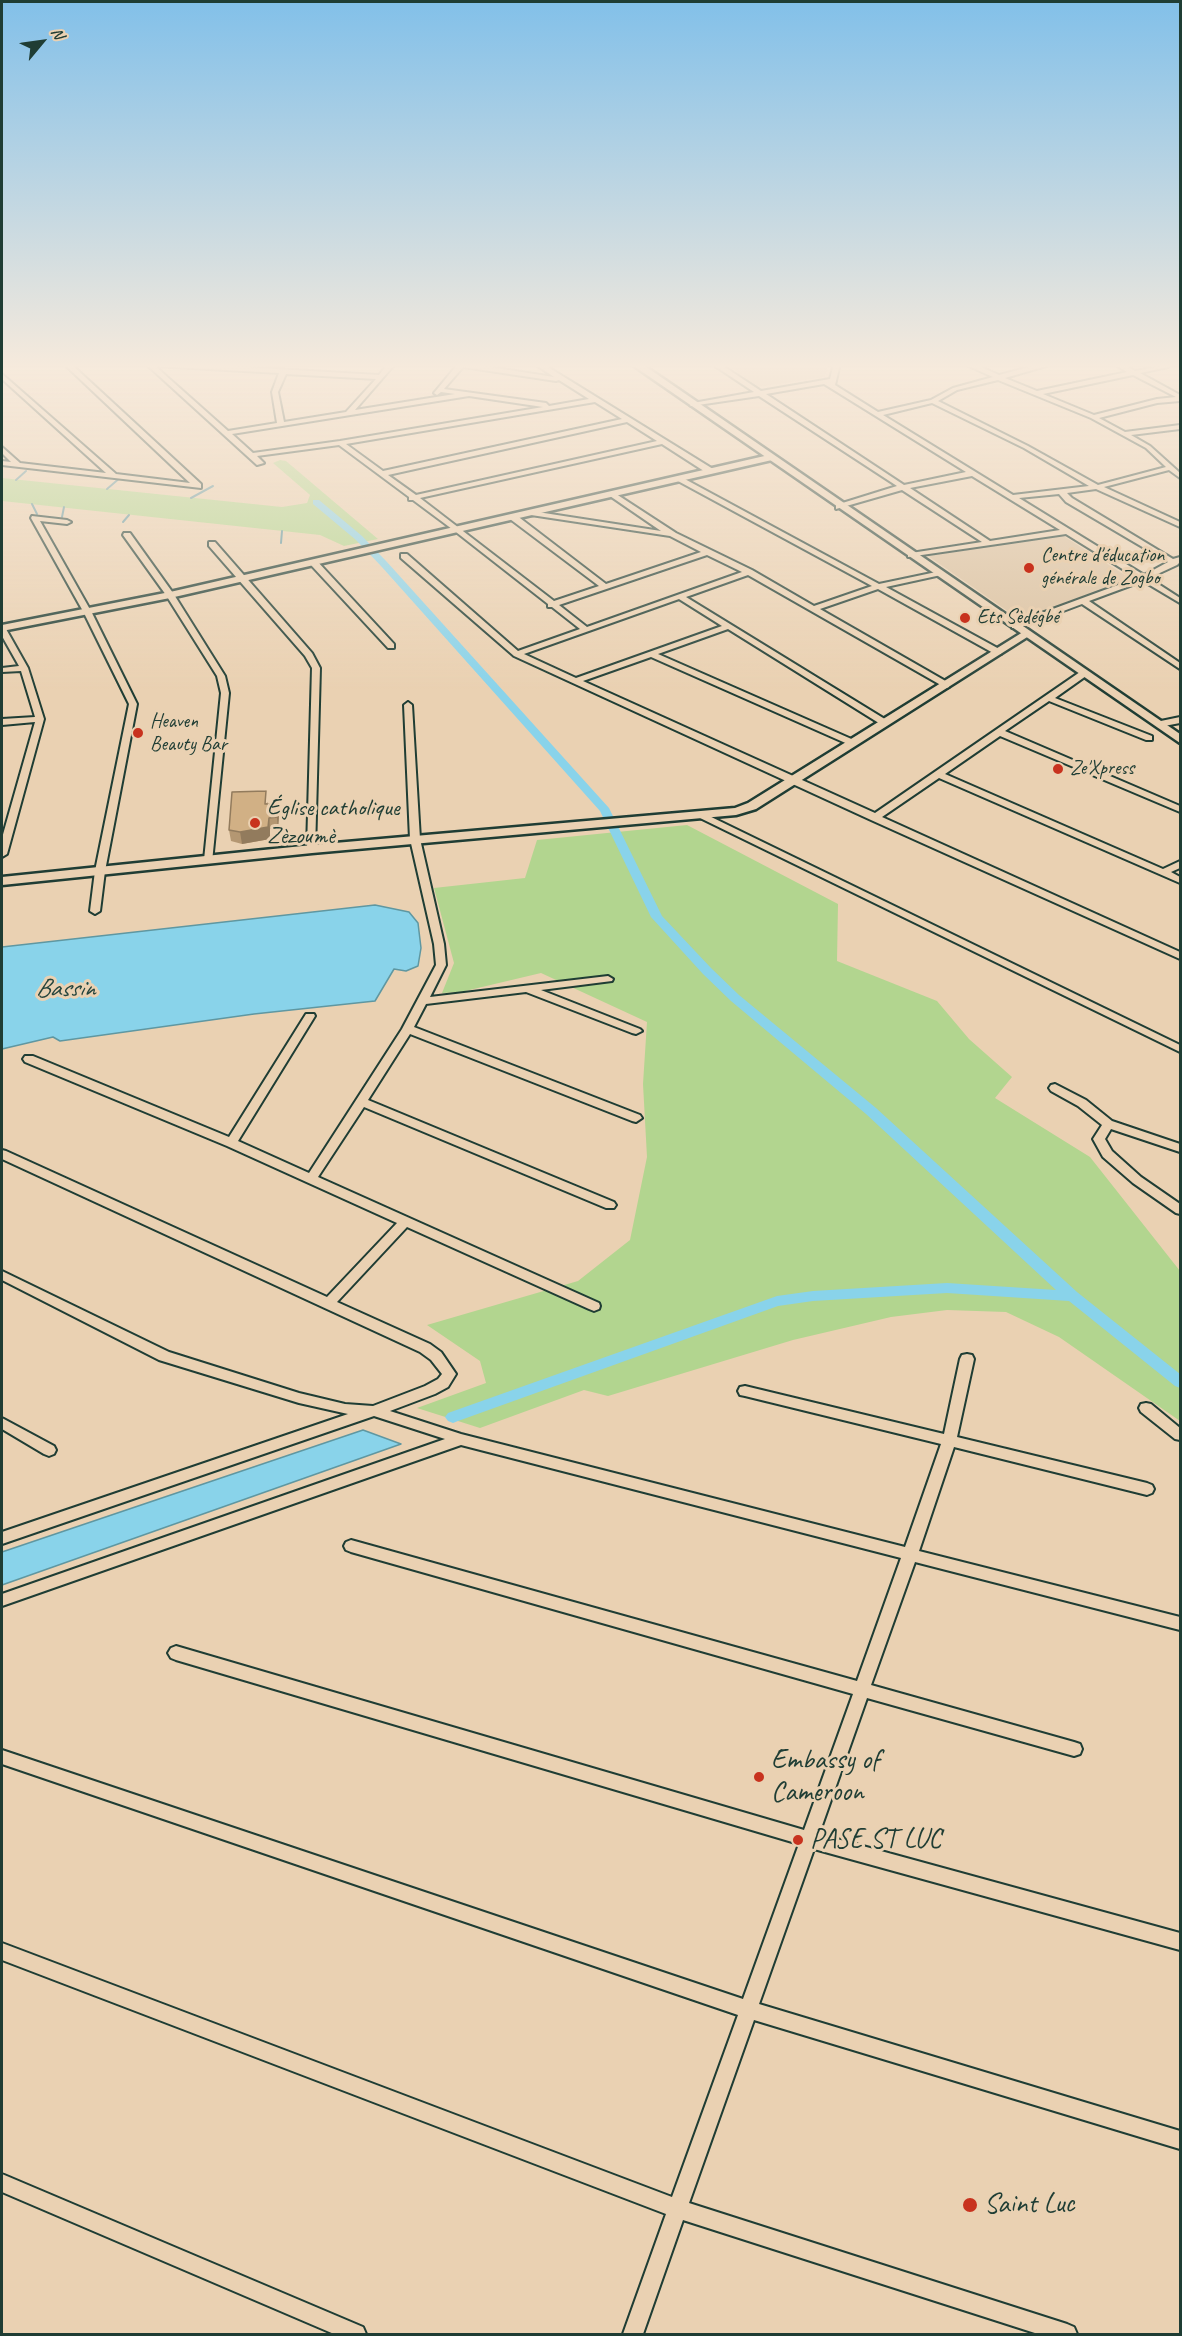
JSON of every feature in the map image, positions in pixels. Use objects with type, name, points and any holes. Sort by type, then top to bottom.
[{"type":"main road","points":[[790,473],[1180,739]]},
{"type":"street","points":[[88,473],[198,486],[184,473]]},
{"type":"street","points":[[111,473],[114,476]]},
{"type":"street","points":[[381,474],[385,473]]},
{"type":"street","points":[[412,498],[524,473]]},
{"type":"street","points":[[2,854],[40,719],[24,668],[2,629],[170,596],[703,473]]},
{"type":"street","points":[[881,473],[989,543]]},
{"type":"street","points":[[839,507],[903,487],[974,473]]},
{"type":"street","points":[[974,473],[1180,601]]},
{"type":"street","points":[[1072,473],[1097,487],[1180,525]]},
{"type":"street","points":[[1012,497],[1097,487],[1150,473]]},
{"type":"street","points":[[381,474],[459,530],[551,605],[586,630]]},
{"type":"street","points":[[681,479],[998,652]]},
{"type":"street","points":[[1061,491],[1069,500],[1177,561]]},
{"type":"street","points":[[613,494],[673,535],[749,572],[946,685]]},
{"type":"street","points":[[531,513],[673,535]]},
{"type":"street","points":[[513,517],[604,586]]},
{"type":"street","points":[[67,522],[35,518],[88,613],[133,704],[100,871],[95,911]]},
{"type":"street","points":[[911,555],[1068,531]]},
{"type":"street","points":[[127,535],[170,596],[221,676],[225,693],[209,860]]},
{"type":"street","points":[[212,544],[309,655],[316,668],[312,849]]},
{"type":"street","points":[[551,605],[707,552]]},
{"type":"street","points":[[404,556],[517,654],[1180,956]]},
{"type":"street","points":[[1015,626],[1144,578],[1177,561]]},
{"type":"street","points":[[314,563],[391,646]]},
{"type":"street","points":[[517,654],[749,572]]},
{"type":"street","points":[[813,609],[877,587],[938,573]]},
{"type":"street","points":[[681,597],[885,723]]},
{"type":"street","points":[[1083,601],[1180,667]]},
{"type":"street","points":[[575,681],[729,626]]},
{"type":"street","points":[[2,881],[415,839],[744,810],[1027,634]]},
{"type":"street","points":[[651,654],[853,743]]},
{"type":"street","points":[[2,670],[24,668]]},
{"type":"street","points":[[874,818],[1083,674]]},
{"type":"street","points":[[1048,698],[1149,738]]},
{"type":"street","points":[[311,1179],[408,1029],[441,965],[439,944],[415,839],[408,705]]},
{"type":"street","points":[[2,722],[40,719]]},
{"type":"street","points":[[1159,724],[1180,720]]},
{"type":"street","points":[[999,732],[1180,809]]},
{"type":"street","points":[[938,774],[1180,880]]},
{"type":"street","points":[[701,815],[1180,1049]]},
{"type":"street","points":[[1164,872],[1180,864]]},
{"type":"street","points":[[421,1001],[608,979]]},
{"type":"street","points":[[527,988],[636,1030]]},
{"type":"street","points":[[231,1143],[310,1016]]},
{"type":"street","points":[[408,1029],[636,1118]]},
{"type":"street","points":[[29,1059],[231,1143],[594,1306]]},
{"type":"street","points":[[1055,1088],[1082,1103],[1108,1124],[1180,1148]]},
{"type":"street","points":[[360,1101],[610,1204]]},
{"type":"street","points":[[1108,1124],[1099,1139],[1107,1154],[1137,1180],[1180,1210]]},
{"type":"street","points":[[2,1154],[425,1348],[436,1356],[449,1374],[443,1383],[430,1390],[374,1411],[2,1538]]},
{"type":"street","points":[[329,1303],[405,1222]]},
{"type":"street","points":[[2,1275],[164,1356],[298,1398],[345,1408],[374,1411],[461,1439],[1180,1624]]},
{"type":"street","points":[[633,2334],[747,2008],[811,1840],[910,1555],[949,1441],[967,1359]]},
{"type":"street","points":[[745,1391],[1147,1489]]},
{"type":"street","points":[[1146,1408],[1180,1435]]},
{"type":"street","points":[[2,1423],[49,1450]]},
{"type":"street","points":[[2,1600],[461,1439]]},
{"type":"street","points":[[351,1546],[1074,1749]]},
{"type":"street","points":[[176,1653],[811,1840],[1180,1942]]},
{"type":"street","points":[[2,1757],[747,2008],[1180,2140]]},
{"type":"street","points":[[2,1952],[676,2208],[1067,2334]]},
{"type":"street","points":[[2,2183],[356,2334]]},
{"type":"shaded area","name":"Centre d'éducation générale de Zogbo","points":[[1062,535],[1131,579],[1022,621],[928,556]]},
{"type":"green space","points":[[285,473],[300,473],[378,539],[344,546],[320,535],[2,501],[2,478],[282,507],[307,503],[310,495]]},
{"type":"green space","points":[[687,825],[838,904],[837,961],[937,1001],[969,1039],[1012,1077],[995,1098],[1090,1157],[1180,1271],[1180,1421],[1059,1337],[1006,1312],[947,1310],[891,1317],[793,1340],[608,1396],[584,1390],[480,1428],[417,1408],[486,1383],[480,1361],[427,1325],[578,1281],[630,1240],[647,1157],[643,1084],[647,1022],[541,973],[461,992],[442,993],[454,963],[434,888],[525,878],[537,840]]},
{"type":"water","name":"Bassin","points":[[375,905],[409,912],[418,923],[421,948],[418,966],[406,971],[394,969],[375,1001],[254,1014],[60,1041],[53,1037],[2,1049],[2,947]]},
{"type":"water","points":[[363,1430],[401,1444],[2,1585],[2,1552]]},
{"type":"building","name":"Église catholique Zèzoumè","points":[[266,791],[265,804],[277,804],[277,817],[269,818],[268,827],[240,832],[229,830],[232,792]]},
{"type":"waterway","points":[[16,480],[24,473]]},
{"type":"waterway","points":[[107,489],[121,477]]},
{"type":"waterway","points":[[191,498],[213,486]]},
{"type":"waterway","points":[[316,502],[359,538],[384,564],[605,810],[657,917],[707,971],[735,998],[871,1111],[1072,1296]]},
{"type":"waterway","points":[[32,504],[37,514]]},
{"type":"waterway","points":[[62,517],[64,507]]},
{"type":"waterway","points":[[123,522],[129,515]]},
{"type":"waterway","points":[[281,543],[282,531]]},
{"type":"waterway","points":[[453,1417],[777,1301],[813,1296],[947,1288],[1072,1296]]},
{"type":"waterway","points":[[1072,1296],[1180,1382]]},
{"type":"place","name":"Centre d'éducation générale de Zogbo","points":[[1029,568]]},
{"type":"place","name":"Ets Sèdégbé","points":[[965,618]]},
{"type":"place","name":"Heaven Beauty Bar","points":[[138,733]]},
{"type":"place","name":"Ze'Xpress","points":[[1058,769]]},
{"type":"place","name":"Église catholique Zèzoumè","points":[[255,823]]},
{"type":"place","name":"Embassy of Cameroon","points":[[759,1777]]},
{"type":"place","name":"PASE ST LUC","points":[[798,1840]]},
{"type":"place","name":"Saint Luc","points":[[970,2205]]}]
